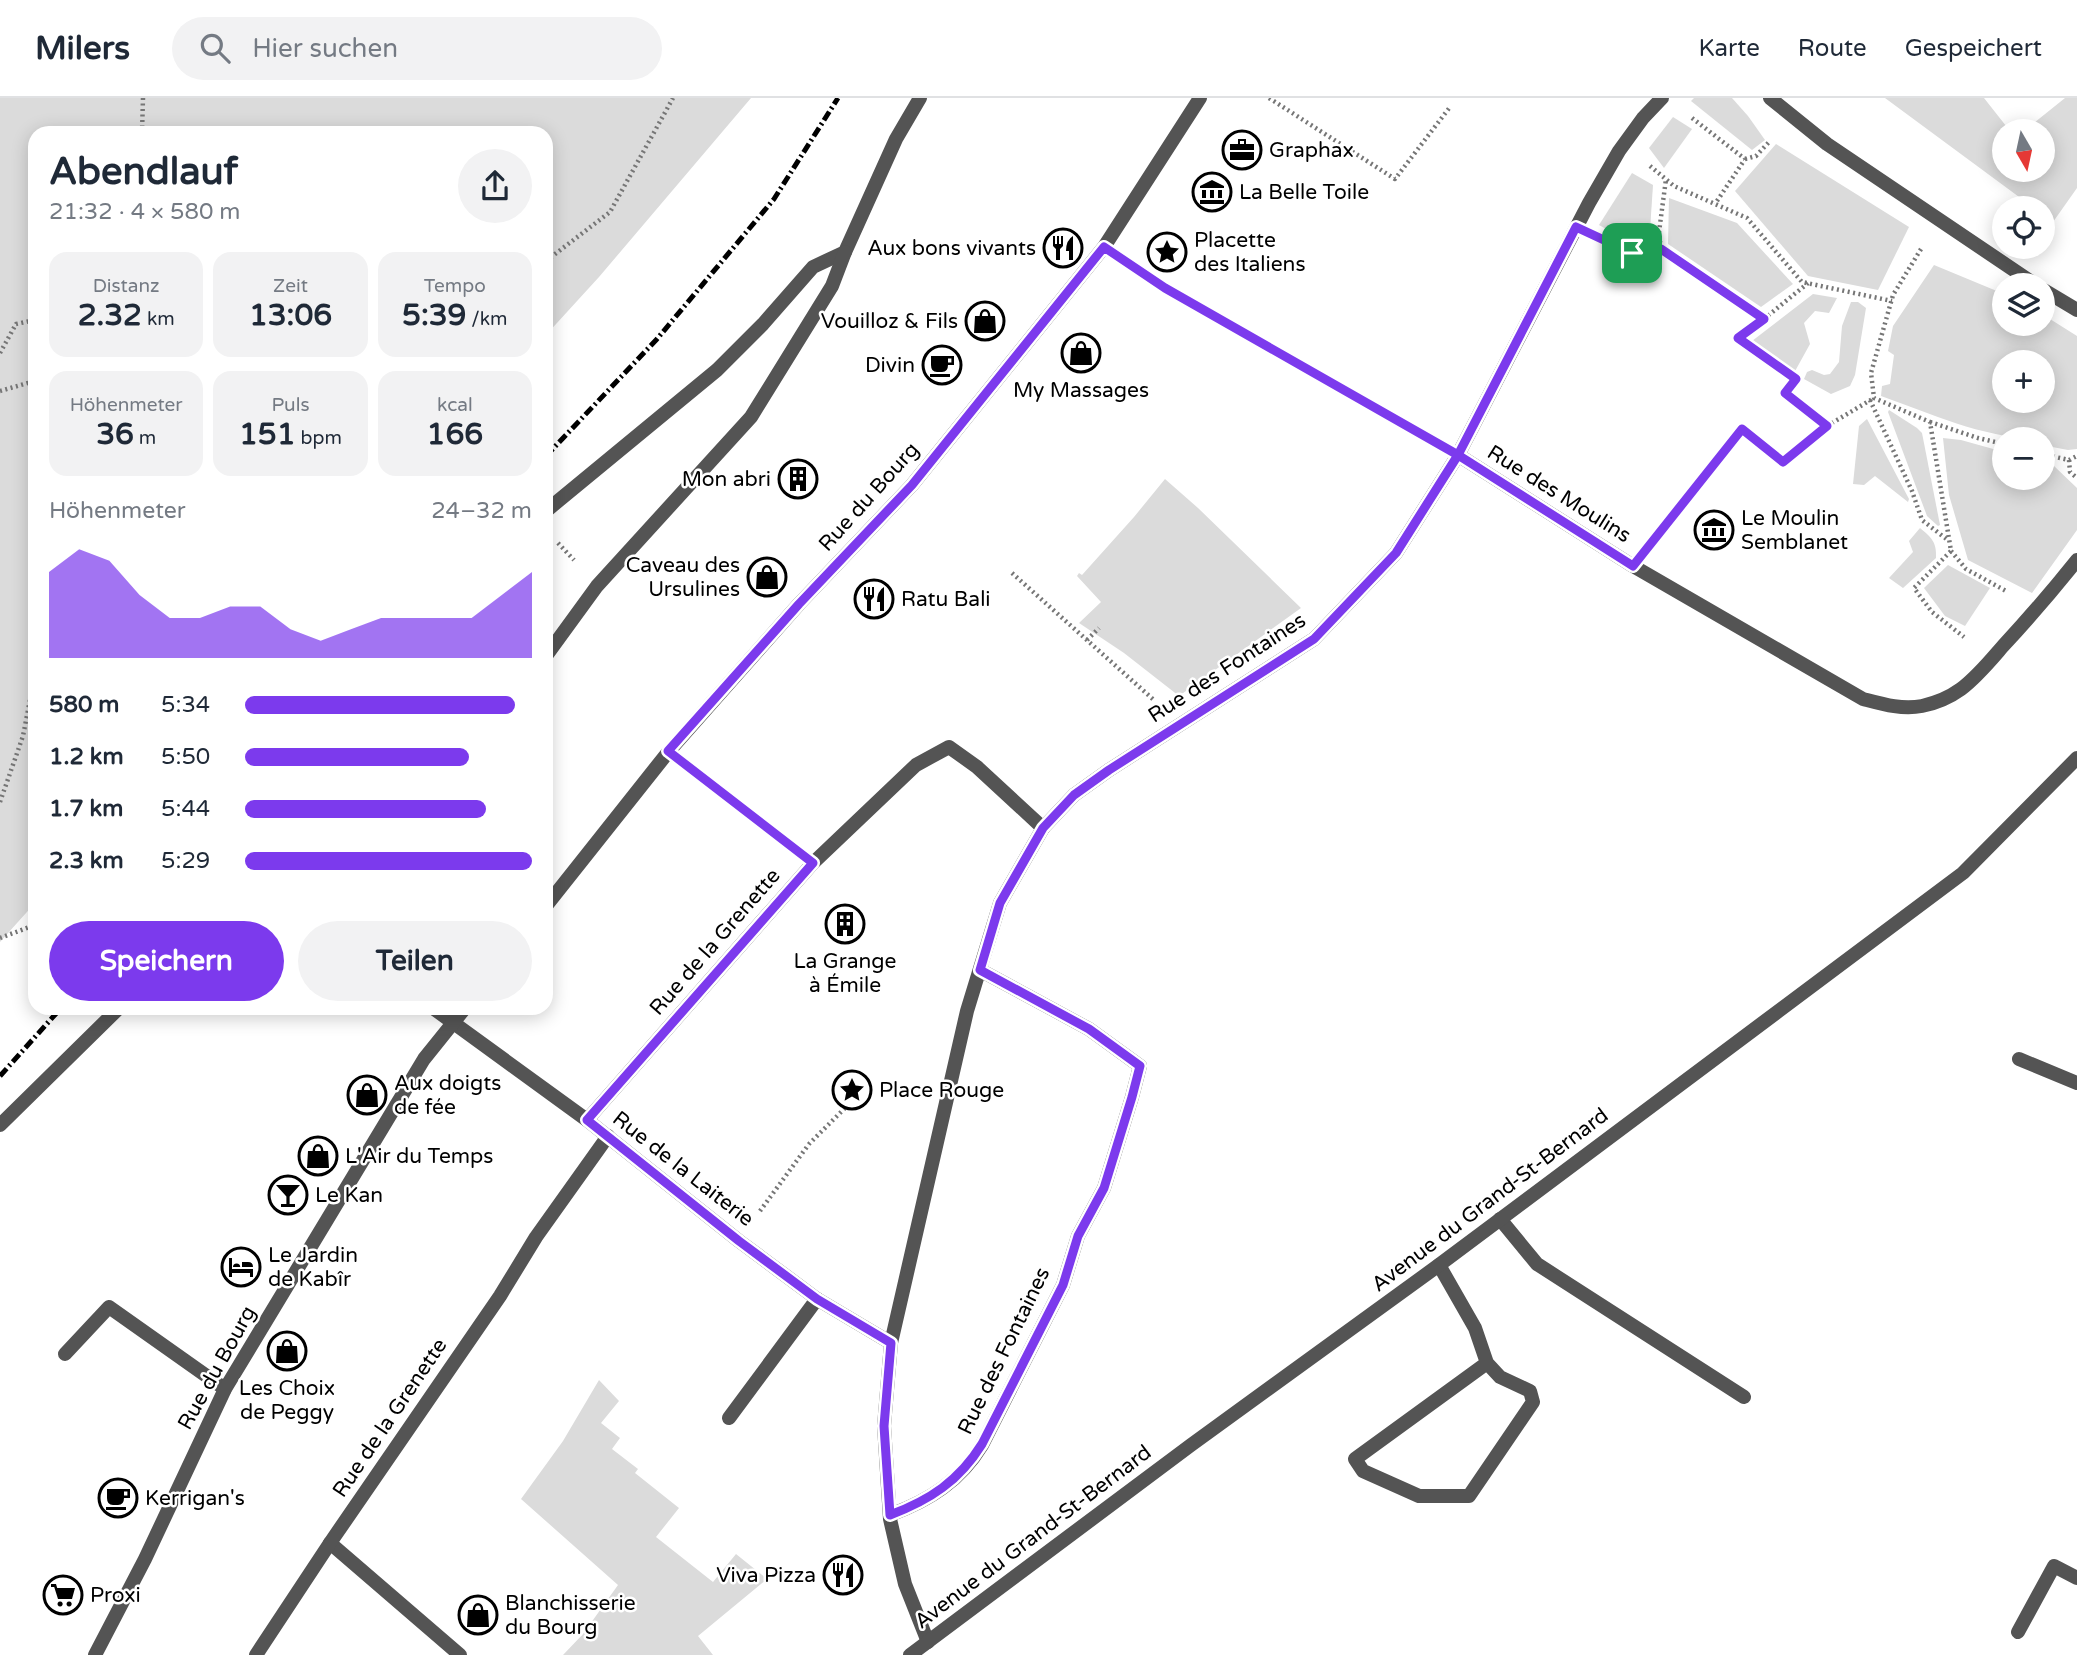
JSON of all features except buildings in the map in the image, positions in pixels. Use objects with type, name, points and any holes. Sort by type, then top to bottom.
[{"type":"street","points":[[553,646],[597,586],[751,417],[832,286],[896,139],[920,98]]},
{"type":"street","name":"Rue du Bourg","points":[[553,897],[668,751],[799,604],[912,485],[1104,247],[1200,98]]},
{"type":"street","name":"Rue des Fontaines","points":[[928,1642],[905,1584],[890,1515],[884,1426],[891,1343],[967,1011],[1000,903],[1043,828],[1074,795],[1314,639],[1396,553],[1458,455],[1576,227],[1624,144],[1662,98]]},
{"type":"street","points":[[1770,98],[1827,144],[2018,273]]},
{"type":"street","points":[[553,505],[717,370],[763,324],[813,267],[845,252]]},
{"type":"street","points":[[2055,297],[2077,310]]},
{"type":"street","name":"Rue des Moulins","points":[[1458,455],[1633,566],[1863,699],[1895,706],[1922,706],[1962,689],[2077,560]]},
{"type":"street","name":"Rue de la Grenette","points":[[587,1120],[813,863],[916,765],[949,747],[977,767],[1043,828]]},
{"type":"street","name":"Avenue du Grand-St-Bernard","points":[[909,1655],[1439,1265],[1962,873],[2077,758]]},
{"type":"street","name":"Rue des Fontaines","points":[[890,1515],[931,1497],[954,1479],[974,1458],[982,1444],[1063,1285],[1078,1236],[1104,1188],[1140,1066],[1089,1029],[980,970]]},
{"type":"street","points":[[0,1125],[112,1015]]},
{"type":"street","name":"Rue de la Laiterie","points":[[442,1015],[587,1120],[739,1241],[817,1299],[891,1343]]},
{"type":"street","name":"Rue du Bourg","points":[[95,1655],[145,1559],[225,1389],[424,1059],[459,1015]]},
{"type":"street","points":[[2019,1059],[2077,1083]]},
{"type":"street","name":"Rue de la Grenette","points":[[256,1655],[500,1296],[536,1237],[608,1136]]},
{"type":"street","points":[[1500,1219],[1537,1264],[1744,1397]]},
{"type":"street","points":[[1439,1265],[1475,1328],[1486,1363],[1500,1377],[1530,1391],[1533,1402],[1469,1496],[1419,1496],[1363,1471],[1355,1459],[1486,1363]]},
{"type":"street","points":[[729,1418],[817,1299]]},
{"type":"street","points":[[65,1354],[109,1307],[225,1389]]},
{"type":"street","points":[[330,1543],[460,1655]]},
{"type":"street","points":[[2018,1632],[2054,1566],[2077,1578]]},
{"type":"path","points":[[142,126],[143,98]]},
{"type":"path","points":[[553,256],[610,212],[673,98]]},
{"type":"path","points":[[1269,98],[1395,180],[1450,107]]},
{"type":"path","points":[[1687,114],[1745,159],[1715,204]]},
{"type":"path","points":[[1713,143],[1717,138]]},
{"type":"path","points":[[1624,144],[1674,186],[1746,218],[1802,282],[1892,300]]},
{"type":"path","points":[[1661,249],[1665,179]]},
{"type":"path","points":[[1939,220],[1893,295],[1871,373],[1872,399],[1923,520],[1950,542]]},
{"type":"path","points":[[1576,227],[1632,253],[1661,249],[1764,319]]},
{"type":"path","name":"Rue des Moulins","points":[[1104,247],[1165,288],[1458,455]]},
{"type":"path","points":[[1808,283],[1738,338],[1796,379],[1785,393],[1827,426]]},
{"type":"path","points":[[0,353],[16,324],[28,321]]},
{"type":"path","points":[[0,391],[28,383]]},
{"type":"path","points":[[1872,399],[1930,422],[1992,441]]},
{"type":"path","points":[[1633,566],[1742,429],[1783,462],[1827,426],[1872,399]]},
{"type":"path","points":[[1930,422],[1951,551],[1966,569],[2037,608]]},
{"type":"path","points":[[2055,457],[2069,460],[2077,456]]},
{"type":"path","points":[[2069,460],[2070,472],[2077,478]]},
{"type":"path","points":[[1951,551],[1914,588],[1932,612],[1972,642],[1977,675]]},
{"type":"path","points":[[1012,573],[1178,725]]},
{"type":"path","points":[[1087,640],[1099,628]]},
{"type":"path","points":[[0,802],[23,736],[28,710]]},
{"type":"path","points":[[668,751],[813,863]]},
{"type":"path","points":[[0,937],[28,927]]},
{"type":"path","points":[[739,1241],[809,1144],[846,1106]]},
{"type":"shaded area","points":[[0,98],[751,98],[553,327],[553,126],[28,126],[28,911],[0,942]]},
{"type":"shaded area","points":[[1694,98],[1732,98],[1765,140],[1752,150],[1691,101]]},
{"type":"shaded area","points":[[1885,98],[1984,98],[2001,119],[1992,119],[1992,177]]},
{"type":"shaded area","points":[[2065,98],[2077,98],[2077,188],[2055,219],[2055,196],[2018,196],[1999,182],[2055,182],[2055,119],[2039,119]]},
{"type":"shaded area","points":[[1673,117],[1692,129],[1664,168],[1649,148]]},
{"type":"shaded area","points":[[1776,144],[1909,227],[1878,290],[1808,276],[1735,191]]},
{"type":"shaded area","points":[[1632,173],[1653,185],[1649,245],[1631,243],[1599,225]]},
{"type":"shaded area","points":[[1669,198],[1737,223],[1793,284],[1761,307],[1668,244]]},
{"type":"shaded area","points":[[1934,265],[1992,289],[1992,336],[2055,336],[2055,322],[2077,336],[2077,449],[2055,448],[2055,427],[1992,427],[1992,433],[1881,396],[1882,386],[1890,384],[1894,355],[1888,351],[1893,326]]},
{"type":"shaded area","points":[[1813,294],[1837,298],[1829,313],[1815,311],[1804,323],[1810,344],[1794,373],[1752,341]]},
{"type":"shaded area","points":[[1851,302],[1858,302],[1866,308],[1855,375],[1850,386],[1831,394],[1804,379],[1807,372],[1812,370],[1824,375],[1830,374],[1839,362],[1842,326]]},
{"type":"shaded area","points":[[1889,410],[1922,433],[1940,525],[1938,526],[1927,516]]},
{"type":"shaded area","points":[[1867,419],[1909,499],[1908,502],[1875,476],[1864,485],[1853,484],[1859,426]]},
{"type":"shaded area","points":[[1943,438],[1992,449],[1992,490],[2055,490],[2055,467],[2077,488],[2077,530],[2032,593],[1968,560],[1949,495]]},
{"type":"shaded area","points":[[1165,479],[1301,608],[1179,696],[1124,653],[1079,623],[1101,602],[1077,576],[1079,573],[1082,575]]},
{"type":"shaded area","points":[[1920,528],[1932,540],[1936,558],[1903,588],[1889,578],[1913,552],[1909,541]]},
{"type":"shaded area","points":[[1948,565],[1990,588],[1965,626],[1945,616],[1924,588]]},
{"type":"shaded area","points":[[599,1380],[619,1401],[601,1423],[620,1438],[612,1449],[638,1469],[635,1473],[679,1508],[656,1537],[713,1582],[736,1554],[767,1579],[698,1636],[713,1655],[563,1655],[583,1634],[618,1585],[521,1499],[563,1441]]},
{"type":"railway","points":[[553,449],[657,339],[774,199],[838,98]]},
{"type":"railway","points":[[0,1076],[55,1015]]},
{"type":"place","name":"Graphax","points":[[1242,150]]},
{"type":"place","name":"La Belle Toile","points":[[1212,192]]},
{"type":"place","name":"Aux bons vivants","points":[[1063,248]]},
{"type":"place","name":"Placette des Italiens","points":[[1167,252]]},
{"type":"place","name":"Vouilloz & Fils","points":[[985,321]]},
{"type":"place","name":"My Massages","points":[[1081,353]]},
{"type":"place","name":"Divin","points":[[942,365]]},
{"type":"place","name":"Mon abri","points":[[798,479]]},
{"type":"place","name":"Le Moulin Semblanet","points":[[1714,530]]},
{"type":"place","name":"Caveau des Ursulines","points":[[767,577]]},
{"type":"place","name":"Ratu Bali","points":[[874,599]]},
{"type":"place","name":"La Grange à Émile","points":[[845,924]]},
{"type":"place","name":"Place Rouge","points":[[852,1090]]},
{"type":"place","name":"Aux doigts de fée","points":[[367,1095]]},
{"type":"place","name":"L'Air du Temps","points":[[318,1156]]},
{"type":"place","name":"Le Kan","points":[[288,1195]]},
{"type":"place","name":"Le Jardin de Kabîr","points":[[241,1267]]},
{"type":"place","name":"Les Choix de Peggy","points":[[287,1351]]},
{"type":"place","name":"Kerrigan's","points":[[118,1498]]},
{"type":"place","name":"Viva Pizza","points":[[843,1575]]},
{"type":"place","name":"Proxi","points":[[63,1595]]},
{"type":"place","name":"Blanchisserie du Bourg","points":[[478,1615]]},
{"type":"route","points":[[1632,253],[1576,227],[1458,455],[1165,288],[1104,247],[912,485],[799,604],[668,751],[813,863],[587,1120],[739,1241],[817,1299],[891,1343],[884,1426],[890,1515],[931,1497],[954,1479],[974,1458],[982,1444],[1063,1285],[1078,1236],[1104,1188],[1140,1066],[1089,1029],[980,970],[1000,903],[1043,828],[1074,795],[1109,770],[1314,639],[1396,553],[1458,455],[1633,566],[1742,429],[1783,462],[1827,426],[1785,393],[1796,379],[1738,338],[1764,319],[1661,249],[1632,253]]}]
